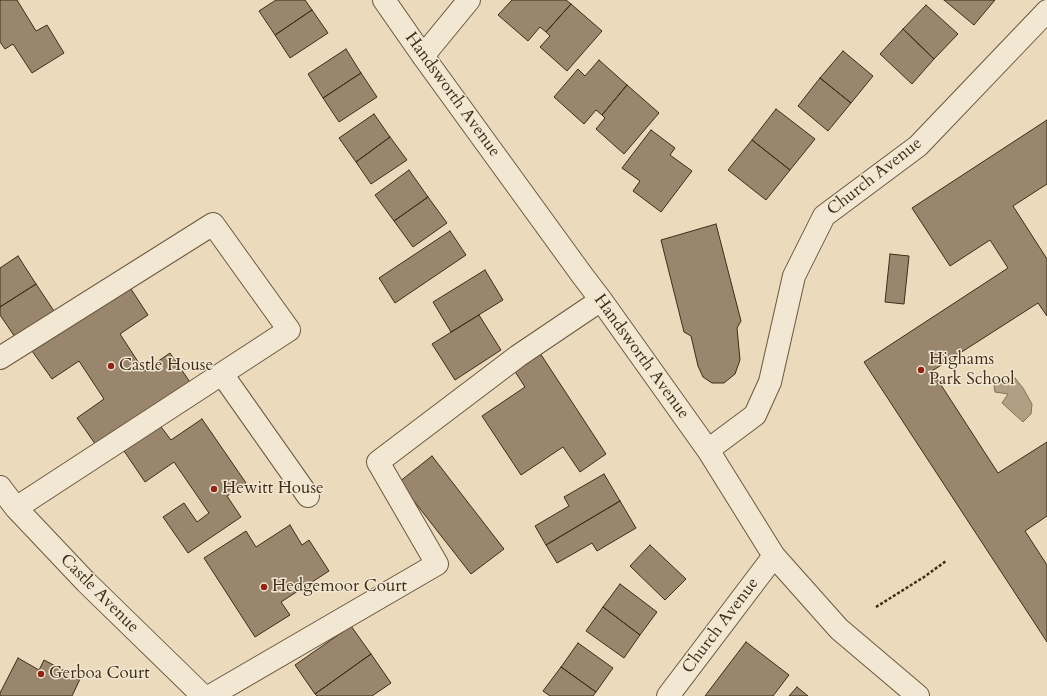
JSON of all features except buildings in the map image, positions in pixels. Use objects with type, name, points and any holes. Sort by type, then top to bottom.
[{"type":"street","name":"Handsworth Avenue","points":[[384,0],[708,450],[774,556],[839,629],[909,693]]},
{"type":"street","points":[[423,56],[469,0]]},
{"type":"street","name":"Church Avenue","points":[[708,450],[755,415],[770,382],[794,276],[824,216],[918,146],[1047,11]]},
{"type":"street","points":[[0,358],[213,224],[289,330],[16,508]]},
{"type":"street","points":[[210,696],[437,564],[378,462],[518,356],[601,300]]},
{"type":"street","points":[[222,374],[308,496]]},
{"type":"street","name":"Castle Avenue","points":[[0,487],[16,508],[86,582],[203,696]]},
{"type":"street","name":"Church Avenue","points":[[668,696],[774,556]]},
{"type":"path","points":[[876,607],[924,577],[946,561]]},
{"type":"shaded area","points":[[1015,378],[1023,388],[1032,404],[1031,414],[1023,422],[1002,403],[1008,394],[995,392],[994,386],[1000,380],[1007,382]]},
{"type":"place","name":"Castle House","points":[[111,366]]},
{"type":"place","name":"Highams Park School","points":[[921,370]]},
{"type":"place","name":"Hewitt House","points":[[214,489]]},
{"type":"place","name":"Hedgemoor Court","points":[[264,587]]},
{"type":"place","name":"Gerboa Court","points":[[41,674]]}]
